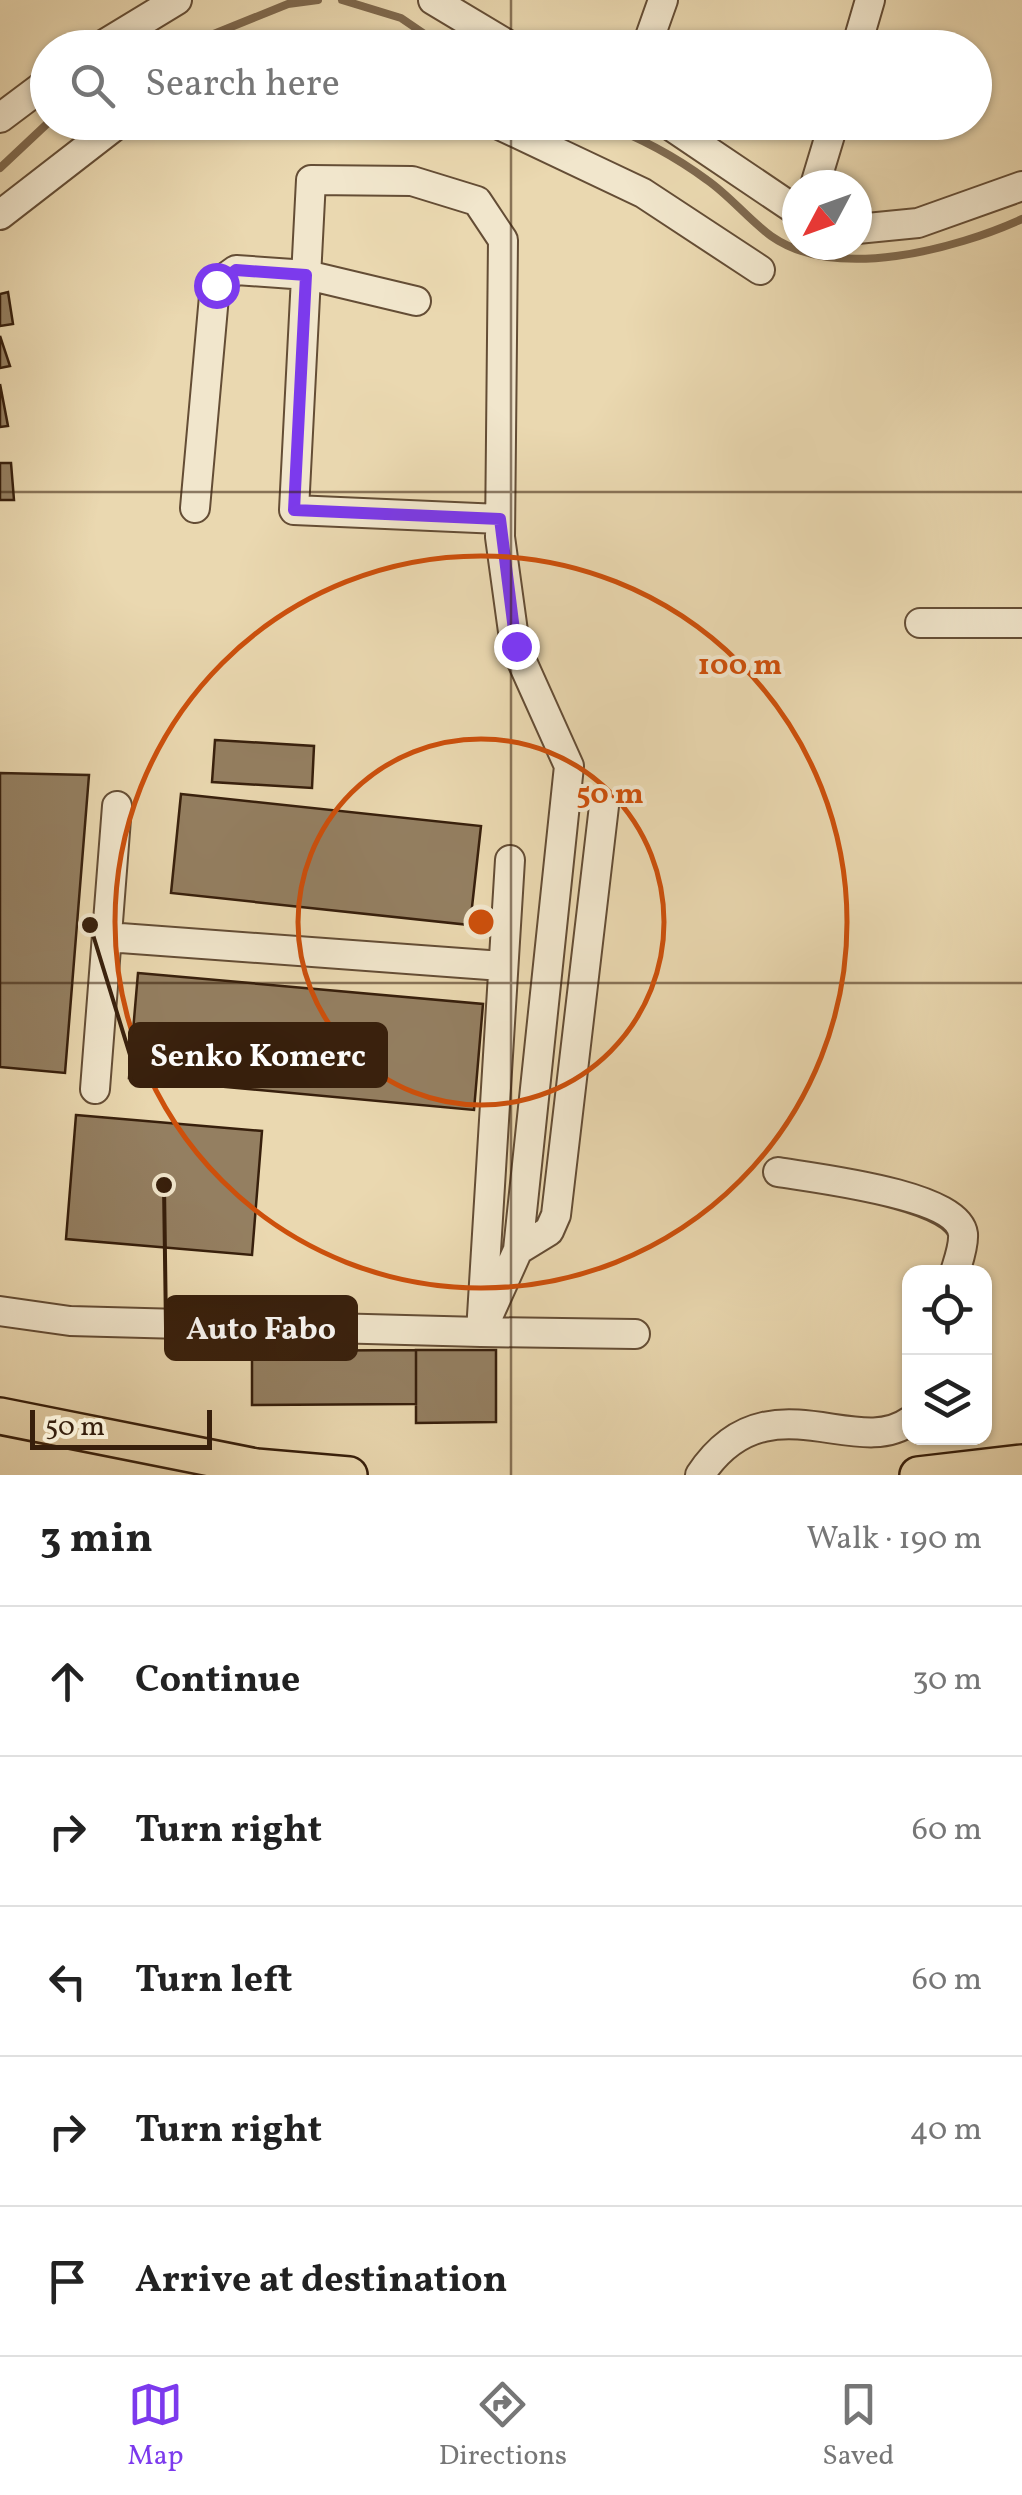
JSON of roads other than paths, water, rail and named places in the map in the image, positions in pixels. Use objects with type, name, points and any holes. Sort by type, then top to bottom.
[{"type":"main road","points":[[0,1416],[257,1471],[349,1475]]},
{"type":"main road","points":[[918,1475],[1022,1464]]},
{"type":"street","points":[[127,30],[175,0]]},
{"type":"street","points":[[434,0],[483,30]]},
{"type":"street","points":[[652,30],[663,0]]},
{"type":"street","points":[[861,30],[870,0]]},
{"type":"street","points":[[0,118],[30,96]]},
{"type":"street","points":[[0,215],[97,140]]},
{"type":"street","points":[[530,140],[643,194],[760,270]]},
{"type":"street","points":[[697,140],[782,200]]},
{"type":"street","points":[[820,170],[829,140]]},
{"type":"street","points":[[482,1332],[518,1250],[570,766],[516,646],[500,519],[503,240],[478,201],[412,181],[311,180],[294,510],[500,519]]},
{"type":"street","points":[[872,227],[930,220],[1022,186]]},
{"type":"street","points":[[195,508],[216,285],[236,270],[306,275],[416,301]]},
{"type":"street","points":[[920,623],[1022,623]]},
{"type":"street","points":[[95,1090],[117,806]]},
{"type":"street","points":[[518,1250],[549,1230],[556,1215],[604,806]]},
{"type":"street","points":[[482,1332],[510,860]]},
{"type":"street","points":[[106,937],[502,966]]},
{"type":"street","points":[[778,1172],[876,1189],[940,1208],[957,1222],[963,1234],[956,1265]]},
{"type":"street","points":[[0,1311],[70,1321],[635,1334]]},
{"type":"street","points":[[700,1475],[716,1450],[770,1424],[808,1423],[888,1432],[902,1425]]},
{"type":"waterway","points":[[224,30],[288,4],[318,0]]},
{"type":"waterway","points":[[342,0],[401,18],[419,30]]},
{"type":"waterway","points":[[0,168],[30,140]]},
{"type":"waterway","points":[[639,140],[695,171],[771,236],[798,250],[828,257],[862,259],[931,250],[1022,219]]},
{"type":"place","name":"Senko Komerc","points":[[90,925]]},
{"type":"place","name":"Auto Fabo","points":[[164,1185]]}]
